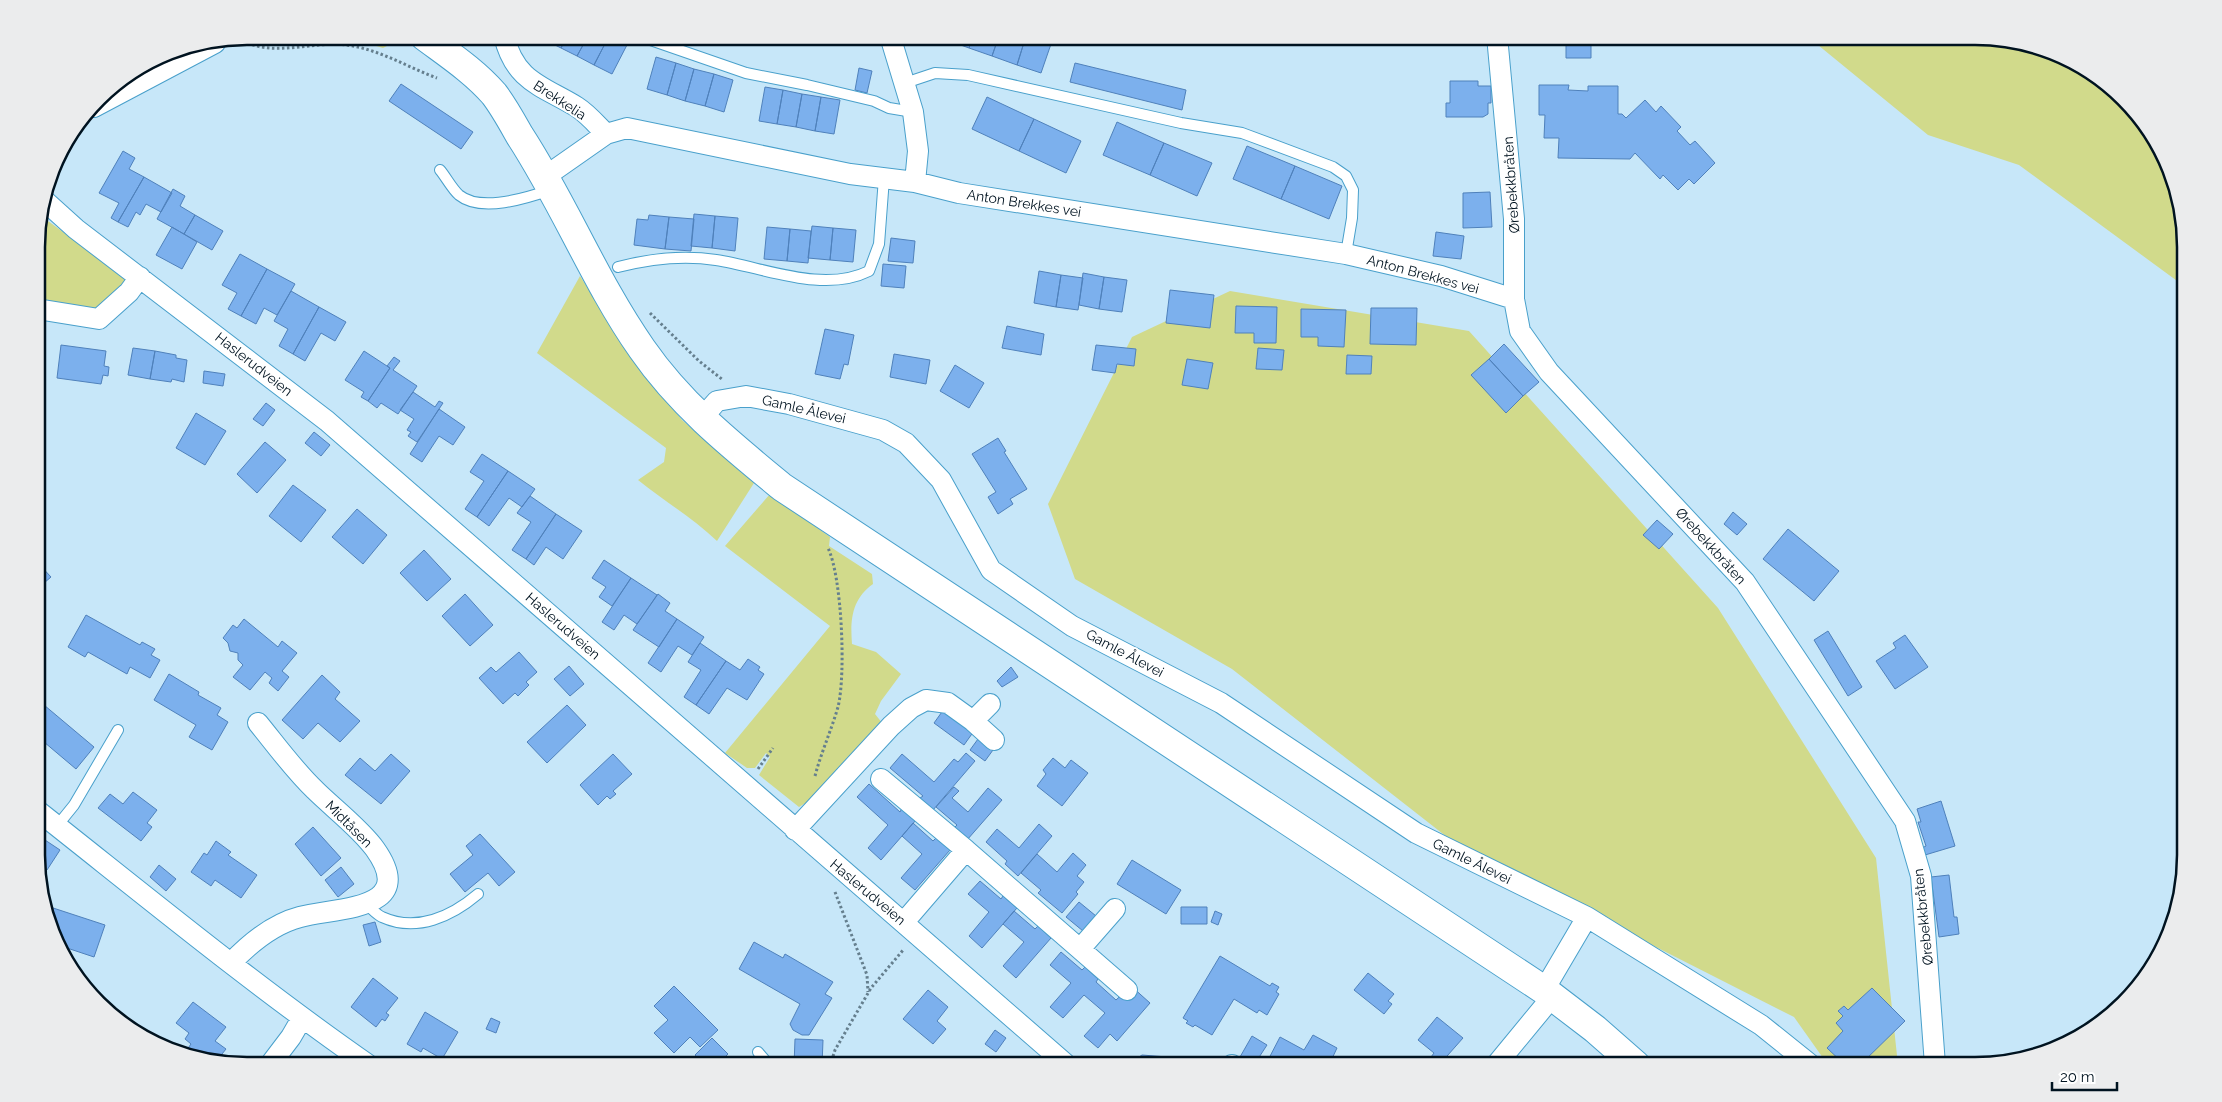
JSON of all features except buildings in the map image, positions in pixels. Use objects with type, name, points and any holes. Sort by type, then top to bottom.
[{"type":"main road","points":[[437,45],[463,64],[494,94],[550,182],[607,294],[642,350],[673,389],[701,419],[782,486],[1548,993],[1626,1057]]},
{"type":"street","name":"Brekkelia","points":[[508,45],[522,73],[542,89],[578,108],[606,134]]},
{"type":"street","points":[[893,45],[913,112],[918,151],[915,182]]},
{"type":"street","name":"Ørebekkbråten","points":[[1498,45],[1514,220],[1514,300],[1520,331],[1549,372],[1745,582],[1905,821],[1921,876],[1934,1057]]},
{"type":"street","points":[[110,98],[200,51]]},
{"type":"street","name":"Anton Brekkes vei","points":[[550,182],[606,134],[628,128],[850,174],[915,182],[960,193],[1346,254],[1441,276],[1514,300]]},
{"type":"street","name":"Haslerudveien","points":[[50,205],[76,229],[327,421],[1058,1057]]},
{"type":"street","points":[[45,310],[99,319],[129,292],[140,277]]},
{"type":"street","name":"Gamle Ålevei","points":[[701,419],[717,401],[746,396],[848,418],[883,430],[906,443],[940,480],[991,570],[1072,626],[1221,703],[1416,833],[1586,917],[1762,1025],[1801,1057]]},
{"type":"street","points":[[795,830],[891,726],[911,708],[926,700],[948,702],[973,720],[994,740]]},
{"type":"street","points":[[973,720],[990,704]]},
{"type":"street","name":"Midtåsen","points":[[231,963],[260,937],[278,926],[299,917],[367,904],[382,896],[388,883],[386,868],[374,848],[312,788],[258,723]]},
{"type":"street","points":[[881,779],[1127,990]]},
{"type":"street","points":[[45,817],[302,1018],[357,1057]]},
{"type":"street","points":[[910,927],[966,850]]},
{"type":"street","points":[[1080,949],[1115,909]]},
{"type":"street","points":[[1502,1057],[1548,993],[1586,917]]},
{"type":"street","points":[[276,1057],[302,1018]]},
{"type":"lane","points":[[666,45],[746,72],[874,101],[889,108],[913,112]]},
{"type":"lane","points":[[905,83],[935,73],[968,74],[1181,122],[1242,133],[1333,166],[1346,176],[1353,190],[1352,218],[1346,254]]},
{"type":"lane","points":[[440,170],[460,196],[492,204],[523,200],[550,182]]},
{"type":"lane","points":[[618,267],[652,260],[700,259],[822,280],[859,276],[869,271],[878,244],[884,178]]},
{"type":"lane","points":[[57,826],[74,805],[118,730]]},
{"type":"lane","points":[[367,904],[381,917],[410,923],[437,920],[461,908],[478,894]]},
{"type":"lane","points":[[758,1052],[762,1057]]},
{"type":"path","points":[[261,45],[274,48],[326,45]]},
{"type":"path","points":[[348,45],[379,53],[445,81]]},
{"type":"path","points":[[650,312],[699,361],[746,396]]},
{"type":"path","points":[[811,811],[816,775],[837,708],[842,676],[840,614],[830,553],[826,545]]},
{"type":"path","points":[[746,786],[773,748]]},
{"type":"path","points":[[836,864],[834,887],[836,898],[867,975],[868,993]]},
{"type":"path","points":[[833,1057],[868,993],[910,927]]},
{"type":"green space","points":[[372,45],[387,46],[383,48]]},
{"type":"green space","points":[[1818,45],[1988,45],[2027,52],[2052,60],[2087,79],[2108,95],[2127,114],[2150,146],[2162,170],[2170,195],[2177,234],[2177,281],[2019,165],[1928,135]]},
{"type":"green space","points":[[47,220],[128,279],[129,283],[96,310],[45,304],[45,234]]},
{"type":"green space","points":[[580,276],[631,355],[682,420],[754,483],[717,541],[638,480],[664,462],[666,448],[537,353]]},
{"type":"green space","points":[[1230,291],[1469,331],[1718,608],[1876,858],[1897,1057],[1822,1057],[1794,1017],[1461,848],[1232,669],[1075,579],[1048,504],[1132,337]]},
{"type":"green space","points":[[770,494],[830,537],[829,546],[872,574],[873,584],[861,596],[854,610],[851,626],[852,644],[876,652],[901,674],[881,701],[875,714],[883,724],[817,796],[799,807],[759,775],[770,757],[766,753],[755,768],[747,768],[725,753],[830,626],[725,546]]}]
